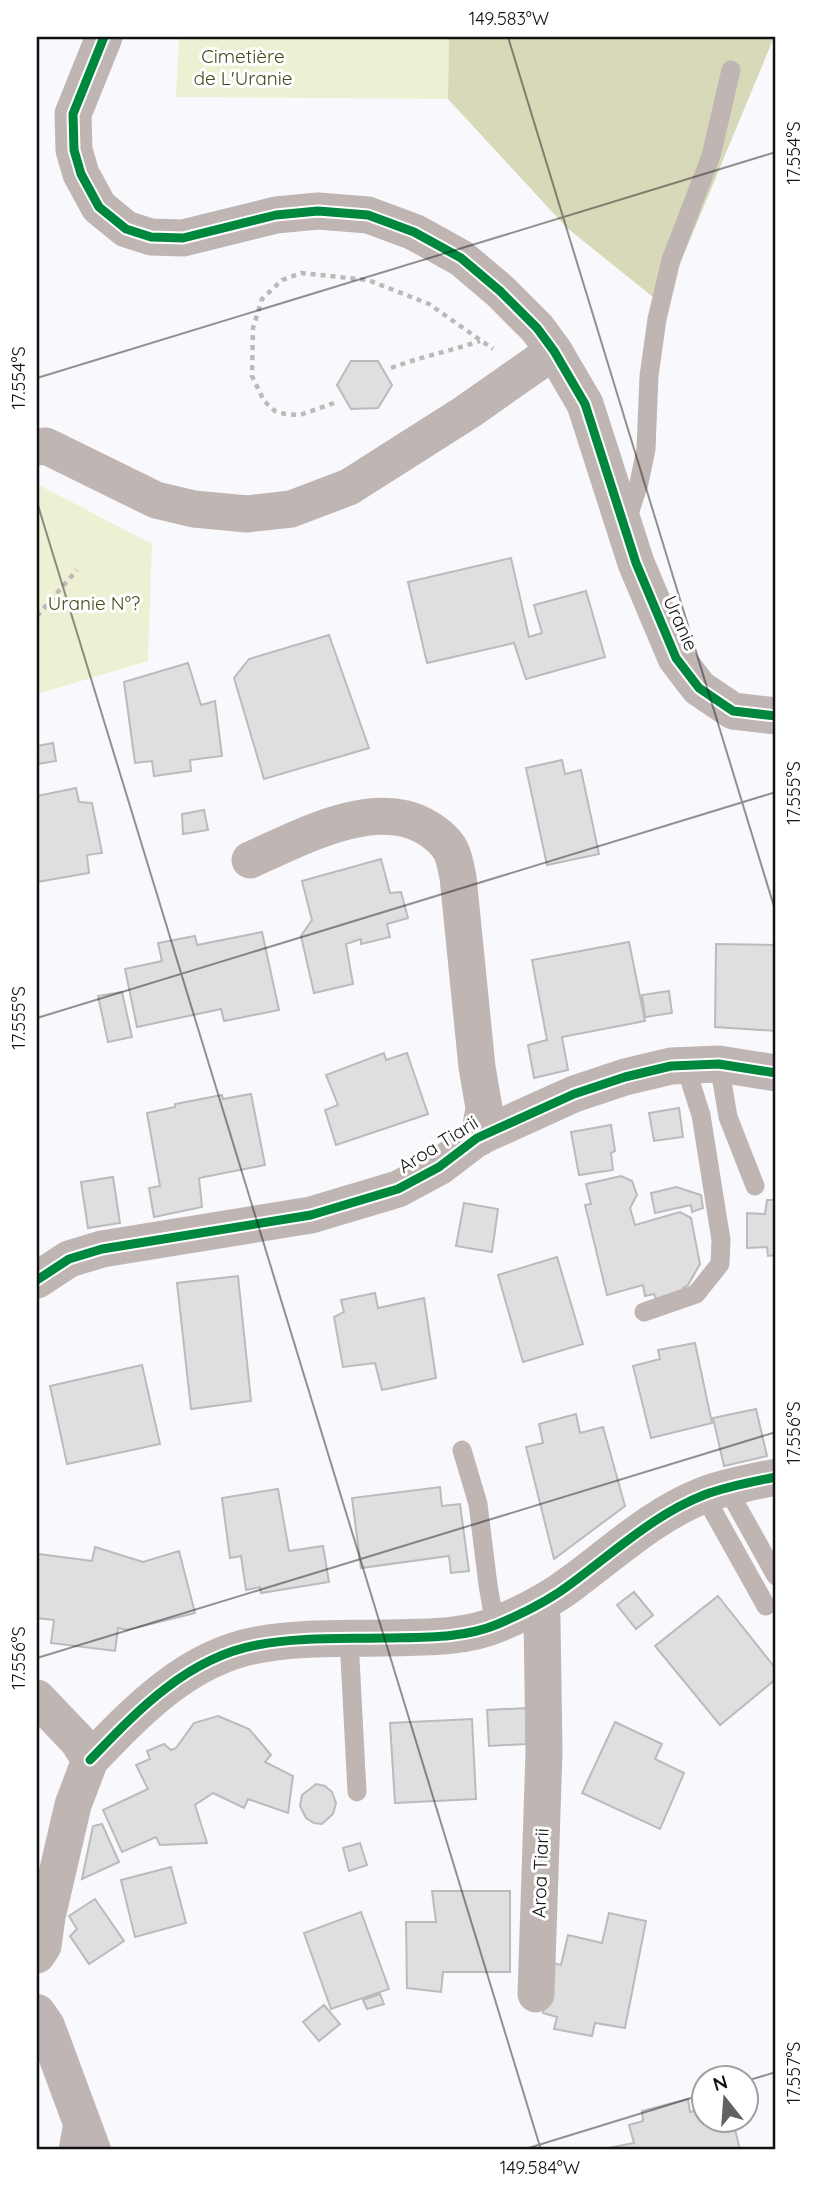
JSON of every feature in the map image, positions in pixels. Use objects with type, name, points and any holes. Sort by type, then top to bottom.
[{"type":"main road","points":[[38,2016],[46,2026],[92,2150]]},
{"type":"street","name":"Uranie","points":[[104,37],[73,114],[74,150],[81,174],[99,206],[126,229],[152,237],[183,239],[276,215],[318,211],[368,215],[414,232],[460,258],[500,291],[537,328],[585,404],[636,563],[676,658],[699,688],[733,711],[776,716]]},
{"type":"street","points":[[37,447],[46,446],[156,499],[194,509],[247,514],[291,509],[349,486],[467,412],[554,351]]},
{"type":"street","points":[[250,860],[323,828],[363,817],[394,816],[417,822],[434,831],[450,850],[458,877],[477,1068],[484,1108],[478,1138]]},
{"type":"street","name":"Aroa Tiarii","points":[[37,1280],[69,1259],[102,1249],[311,1215],[398,1189],[439,1167],[478,1138],[574,1094],[625,1077],[702,1065],[776,1073]]},
{"type":"street","points":[[37,1955],[43,1946],[73,1805],[90,1760],[146,1703],[176,1680],[213,1658],[255,1645],[295,1640],[436,1637],[495,1625],[536,1606],[650,1525],[715,1492],[776,1478]]},
{"type":"street","name":"Aroa Tiarii","points":[[536,1606],[542,1618],[544,1752],[536,1994]]},
{"type":"street","points":[[37,1698],[78,1741],[90,1760]]},
{"type":"lane","points":[[624,527],[639,483],[646,449],[649,376],[657,319],[668,272],[711,156],[731,70]]},
{"type":"lane","points":[[702,1065],[728,1117],[755,1186]]},
{"type":"lane","points":[[643,1312],[696,1294],[720,1264],[721,1240],[701,1115],[702,1065]]},
{"type":"lane","points":[[462,1450],[478,1504],[495,1625]]},
{"type":"lane","points":[[715,1492],[776,1576]]},
{"type":"lane","points":[[715,1492],[766,1606]]},
{"type":"lane","points":[[349,1639],[357,1792]]},
{"type":"lane","points":[[68,2150],[76,2106]]},
{"type":"path","points":[[334,403],[300,415],[275,411],[264,401],[252,376],[253,328],[262,299],[282,280],[301,273],[368,280],[429,304],[491,346],[514,378]]},
{"type":"path","points":[[391,368],[480,341]]},
{"type":"path","points":[[37,616],[77,570]]},
{"type":"green space","name":"Cimetière de L'Uranie","points":[[179,37],[449,37],[448,99],[176,97]]},
{"type":"green space","points":[[449,37],[774,37],[663,305],[567,228],[448,99]]},
{"type":"green space","name":"Uranie N°?","points":[[37,484],[152,544],[148,661],[37,694]]},
{"type":"building","points":[[351,361],[378,361],[392,385],[378,408],[351,409],[337,385]]},
{"type":"building","points":[[511,558],[529,637],[542,633],[534,605],[586,591],[605,657],[526,679],[514,643],[427,663],[408,582]]},
{"type":"building","points":[[329,635],[369,748],[264,779],[234,678],[249,659]]},
{"type":"building","points":[[188,663],[201,705],[215,701],[222,756],[190,760],[191,771],[154,776],[152,761],[135,763],[124,682]]},
{"type":"building","points":[[53,743],[56,761],[37,764],[37,746]]},
{"type":"building","points":[[562,760],[565,774],[581,770],[599,854],[547,865],[526,768]]},
{"type":"building","points":[[76,788],[79,802],[92,803],[102,853],[87,855],[89,873],[37,882],[37,796]]},
{"type":"building","points":[[204,810],[208,830],[183,834],[182,814]]},
{"type":"building","points":[[381,859],[390,893],[401,892],[408,918],[387,924],[390,937],[361,944],[361,939],[346,944],[353,984],[314,993],[301,936],[312,920],[302,881]]},
{"type":"building","points":[[262,932],[279,1010],[224,1021],[221,1009],[137,1027],[125,969],[162,961],[158,943],[195,936],[197,945]]},
{"type":"building","points":[[629,942],[645,1021],[562,1037],[568,1070],[534,1078],[528,1045],[547,1040],[532,960]]},
{"type":"building","points":[[716,944],[776,945],[776,1031],[715,1027]]},
{"type":"building","points":[[669,991],[672,1013],[645,1017],[642,995]]},
{"type":"building","points":[[122,992],[132,1037],[108,1042],[98,996]]},
{"type":"building","points":[[384,1053],[386,1060],[407,1053],[428,1114],[336,1145],[325,1110],[338,1105],[326,1075]]},
{"type":"building","points":[[251,1094],[265,1165],[199,1178],[202,1207],[154,1217],[149,1188],[160,1186],[147,1113],[175,1107],[175,1104],[222,1095],[223,1099]]},
{"type":"building","points":[[679,1108],[683,1137],[654,1141],[649,1113]]},
{"type":"building","points":[[611,1125],[615,1151],[611,1153],[613,1170],[579,1175],[571,1132]]},
{"type":"building","points":[[621,1176],[632,1181],[637,1195],[630,1208],[635,1225],[680,1212],[691,1218],[700,1264],[688,1285],[683,1288],[684,1292],[656,1299],[654,1294],[645,1296],[643,1285],[607,1295],[585,1205],[591,1204],[586,1184]]},
{"type":"building","points":[[113,1177],[120,1223],[88,1228],[81,1182]]},
{"type":"building","points":[[676,1187],[701,1195],[703,1208],[692,1212],[691,1205],[655,1213],[651,1193]]},
{"type":"building","points":[[767,1200],[776,1200],[776,1255],[768,1256],[767,1247],[747,1248],[747,1213],[765,1214]]},
{"type":"building","points":[[464,1203],[498,1209],[492,1252],[456,1246]]},
{"type":"building","points":[[557,1257],[583,1344],[523,1362],[498,1275]]},
{"type":"building","points":[[238,1276],[251,1401],[191,1409],[177,1283]]},
{"type":"building","points":[[375,1293],[378,1308],[424,1298],[436,1378],[382,1390],[375,1363],[343,1367],[334,1317],[344,1312],[341,1300]]},
{"type":"building","points":[[695,1343],[712,1423],[651,1438],[633,1366],[660,1359],[658,1350]]},
{"type":"building","points":[[142,1365],[160,1444],[67,1464],[50,1386]]},
{"type":"building","points":[[756,1409],[767,1456],[724,1466],[713,1418]]},
{"type":"building","points":[[576,1414],[580,1433],[603,1427],[625,1506],[554,1559],[526,1447],[543,1443],[539,1424]]},
{"type":"building","points":[[440,1487],[442,1506],[460,1504],[469,1571],[451,1573],[449,1556],[361,1568],[352,1498]]},
{"type":"building","points":[[278,1489],[289,1551],[323,1546],[329,1582],[261,1593],[260,1587],[246,1590],[241,1556],[230,1558],[222,1498]]},
{"type":"building","points":[[95,1547],[143,1562],[179,1551],[195,1613],[127,1630],[118,1628],[115,1651],[51,1643],[54,1620],[37,1618],[38,1554],[92,1561]]},
{"type":"building","points":[[634,1592],[653,1615],[636,1629],[617,1605]]},
{"type":"building","points":[[718,1596],[776,1669],[776,1679],[720,1725],[655,1646]]},
{"type":"building","points":[[526,1708],[526,1744],[489,1746],[487,1710]]},
{"type":"building","points":[[218,1716],[249,1729],[271,1755],[265,1762],[293,1776],[288,1813],[248,1799],[244,1808],[213,1793],[195,1805],[207,1843],[160,1845],[156,1837],[122,1852],[103,1810],[148,1789],[136,1765],[150,1759],[147,1751],[164,1744],[171,1750],[176,1748],[194,1723]]},
{"type":"building","points":[[472,1719],[476,1799],[395,1803],[390,1723]]},
{"type":"building","points":[[615,1722],[662,1744],[655,1759],[684,1773],[660,1829],[582,1793]]},
{"type":"building","points":[[316,1784],[325,1786],[332,1792],[336,1803],[333,1814],[322,1824],[306,1818],[300,1806],[302,1795]]},
{"type":"building","points":[[102,1824],[119,1862],[82,1879],[93,1826]]},
{"type":"building","points":[[360,1843],[367,1865],[349,1871],[343,1848]]},
{"type":"building","points":[[171,1867],[186,1923],[135,1937],[121,1880]]},
{"type":"building","points":[[432,1891],[510,1891],[510,1972],[443,1972],[441,1992],[407,1988],[406,1922],[436,1922]]},
{"type":"building","points":[[95,1899],[124,1941],[89,1964],[70,1936],[77,1929],[69,1916]]},
{"type":"building","points":[[361,1912],[389,1989],[331,2009],[304,1933]]},
{"type":"building","points":[[609,1913],[646,1921],[625,2028],[595,2023],[592,2036],[554,2029],[557,2017],[543,2013],[552,1963],[561,1965],[568,1935],[602,1943]]},
{"type":"building","points":[[380,1994],[384,2004],[367,2009],[363,2000]]},
{"type":"building","points":[[324,2005],[340,2024],[319,2041],[303,2022]]},
{"type":"building","points":[[688,2099],[690,2134],[736,2134],[740,2150],[598,2150],[634,2143],[629,2125],[643,2121],[642,2111]]},
{"type":"cycle path","points":[[104,37],[73,114],[74,150],[81,174],[99,207],[126,229],[151,237],[183,238],[276,215],[318,211],[368,215],[414,232],[461,258],[500,291],[537,328],[585,404],[636,563],[676,658],[699,688],[733,711],[776,716]]},
{"type":"cycle path","points":[[37,1280],[69,1259],[102,1249],[311,1215],[398,1189],[439,1167],[477,1138],[574,1094],[625,1077],[671,1066],[719,1064],[776,1073]]},
{"type":"cycle path","points":[[90,1760],[126,1723],[165,1689],[186,1674],[232,1652],[288,1641],[412,1638],[485,1629],[555,1595],[635,1534],[686,1503],[722,1489],[776,1477]]}]
